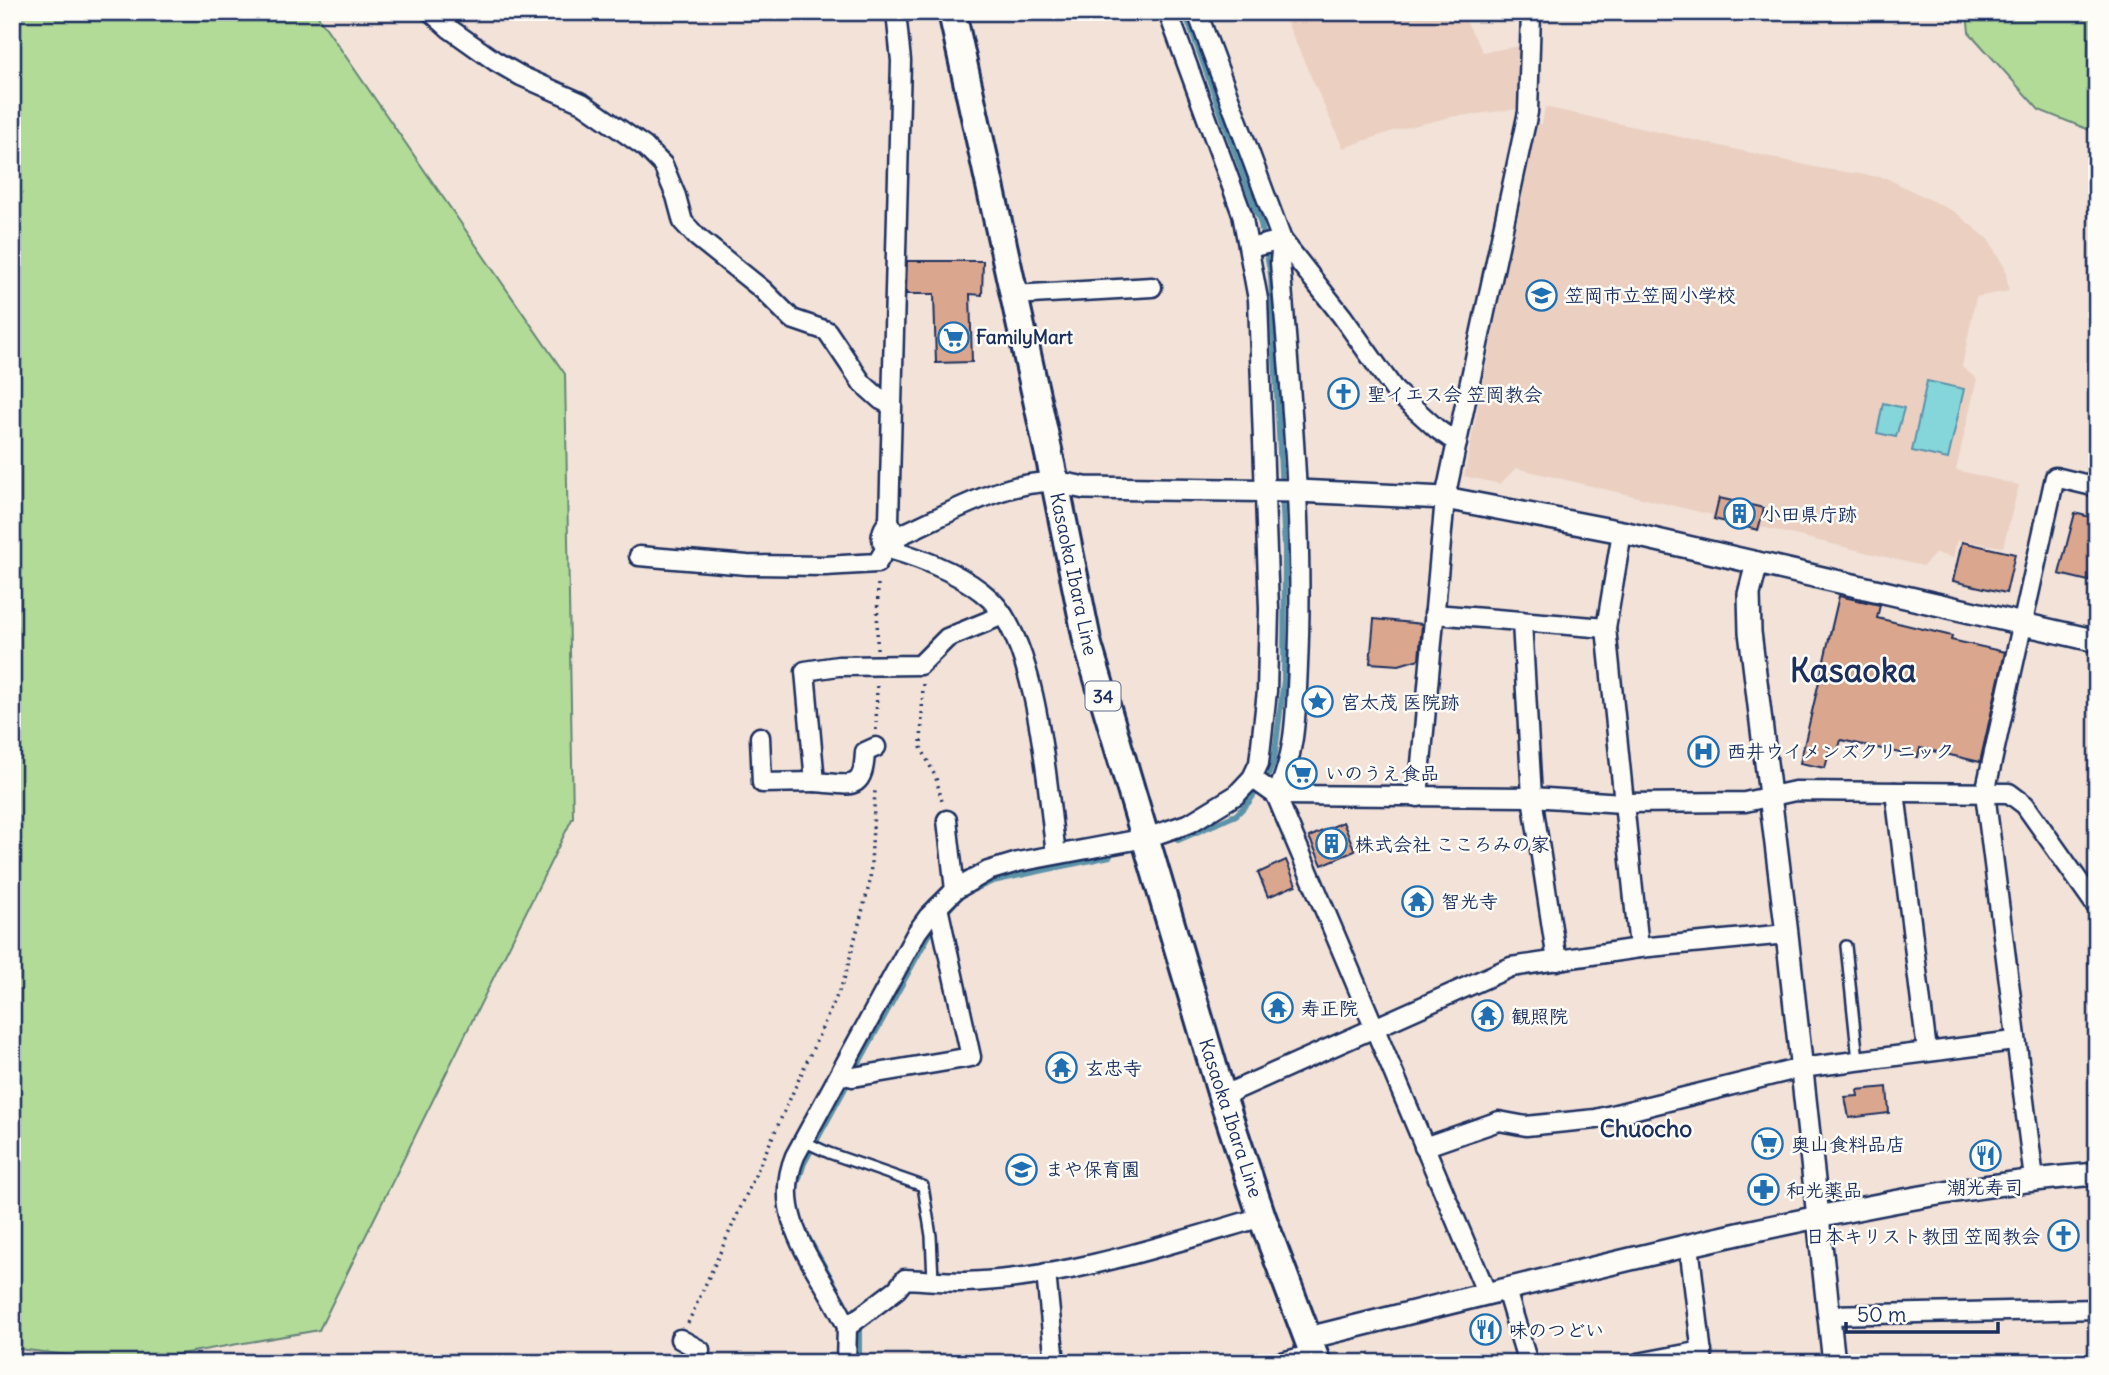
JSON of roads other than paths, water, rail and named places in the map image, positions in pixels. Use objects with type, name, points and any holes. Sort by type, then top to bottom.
[{"type":"main road","name":"Kasaoka Ibara Line","points":[[952,12],[1088,645],[1223,1096],[1262,1217],[1313,1351]]},
{"type":"street","points":[[431,12],[495,61],[521,76],[582,103],[645,147],[663,165],[683,222],[697,237],[763,290],[792,319],[827,331],[862,383],[891,405]]},
{"type":"street","points":[[889,544],[901,61],[896,12]]},
{"type":"street","points":[[846,1363],[852,1323],[791,1221],[786,1183],[789,1170],[808,1143],[845,1075],[917,932],[940,919],[955,890],[988,871],[1056,854],[1146,838],[1190,823],[1236,795],[1286,775],[1281,692],[1284,609],[1275,366],[1258,299],[1265,245],[1228,133],[1191,35],[1168,12]]},
{"type":"street","points":[[1197,12],[1191,35],[1228,133],[1242,214],[1280,262],[1275,366],[1284,609],[1281,692],[1259,763],[1263,786],[1375,1029],[1424,1147],[1497,1292],[1528,1363]]},
{"type":"street","points":[[1419,797],[1445,498],[1528,112],[1531,12]]},
{"type":"street","points":[[1265,245],[1342,316],[1395,391],[1437,429],[1457,443]]},
{"type":"street","points":[[1014,295],[1152,287]]},
{"type":"street","points":[[2034,1179],[2014,1041],[1985,793],[2055,477],[2097,486]]},
{"type":"street","points":[[639,556],[747,565],[825,566],[889,544],[991,495],[1041,481],[1085,488],[1281,491],[1445,498],[1622,532],[2097,641]]},
{"type":"street","points":[[1622,532],[1606,628],[1639,948]]},
{"type":"street","points":[[889,544],[977,588],[1003,615],[1017,639],[1032,691],[1056,854]]},
{"type":"street","points":[[1757,563],[1749,594],[1750,632],[1787,934],[1834,1363]]},
{"type":"street","points":[[1434,614],[1606,628]]},
{"type":"street","points":[[815,782],[805,671],[838,666],[920,665],[947,638],[1003,615]]},
{"type":"street","points":[[1522,622],[1532,797],[1557,961]]},
{"type":"street","points":[[760,737],[762,783],[851,784],[864,774],[866,752],[876,747]]},
{"type":"street","points":[[1263,786],[1419,797],[1532,797],[1622,803],[1745,802],[1795,791],[2008,793],[2025,805],[2097,907]]},
{"type":"street","points":[[1895,792],[1927,1051]]},
{"type":"street","points":[[947,820],[955,890]]},
{"type":"street","points":[[845,1075],[971,1057],[940,919]]},
{"type":"street","points":[[1223,1096],[1511,967],[1639,948],[1787,934]]},
{"type":"street","points":[[1424,1147],[1499,1121],[1526,1126],[1596,1119],[1801,1068],[2014,1041]]},
{"type":"street","points":[[1278,1363],[1497,1292],[1689,1245],[1928,1194],[2034,1179],[2097,1174]]},
{"type":"street","points":[[852,1323],[897,1289],[905,1279],[965,1282],[1046,1273],[1154,1248],[1262,1217]]},
{"type":"street","points":[[1639,1363],[1702,1357],[1689,1245]]},
{"type":"street","points":[[1046,1273],[1055,1363]]},
{"type":"street","points":[[1829,1315],[2097,1309]]},
{"type":"street","points":[[680,1339],[700,1350],[699,1363]]},
{"type":"lane","points":[[1846,946],[1858,1060]]},
{"type":"lane","points":[[808,1143],[923,1186],[933,1280]]},
{"type":"water","points":[[1927,381],[1964,389],[1948,459],[1912,451]]},
{"type":"water","points":[[1883,403],[1904,408],[1896,437],[1877,433]]},
{"type":"waterway","points":[[1178,840],[1236,815],[1269,773],[1274,760],[1284,680],[1285,550],[1271,275],[1261,224],[1185,12]]},
{"type":"waterway","points":[[970,891],[993,881],[1110,856]]},
{"type":"waterway","points":[[796,1187],[804,1163],[921,949],[935,925],[958,899]]},
{"type":"waterway","points":[[806,1234],[837,1289]]},
{"type":"waterway","points":[[854,1324],[859,1332],[859,1363]]},
{"type":"place","name":"笠岡市立笠岡小学校","points":[[1542,295]]},
{"type":"place","name":"FamilyMart","points":[[953,337]]},
{"type":"place","name":"聖イエス会 笠岡教会","points":[[1344,394]]},
{"type":"place","name":"小田県庁跡","points":[[1739,514]]},
{"type":"place","name":"宮太茂 医院跡","points":[[1318,702]]},
{"type":"place","name":"西井ウイメンズクリニック","points":[[1704,751]]},
{"type":"place","name":"いのうえ食品","points":[[1302,773]]},
{"type":"place","name":"株式会社 こころみの家","points":[[1332,844]]},
{"type":"place","name":"智光寺","points":[[1418,901]]},
{"type":"place","name":"寿正院","points":[[1278,1008]]},
{"type":"place","name":"観照院","points":[[1488,1016]]},
{"type":"place","name":"玄忠寺","points":[[1062,1068]]},
{"type":"place","name":"奥山食料品店","points":[[1768,1144]]},
{"type":"place","name":"潮光寿司","points":[[1985,1156]]},
{"type":"place","name":"まや保育園","points":[[1022,1169]]},
{"type":"place","name":"和光薬品","points":[[1763,1190]]},
{"type":"place","name":"日本キリスト教団 笠岡教会","points":[[2063,1236]]},
{"type":"place","name":"味のつどい","points":[[1486,1330]]},
{"type":"district","name":"Kasaoka","points":[[1853,670]]},
{"type":"district","name":"Chuocho","points":[[1646,1128]]}]
